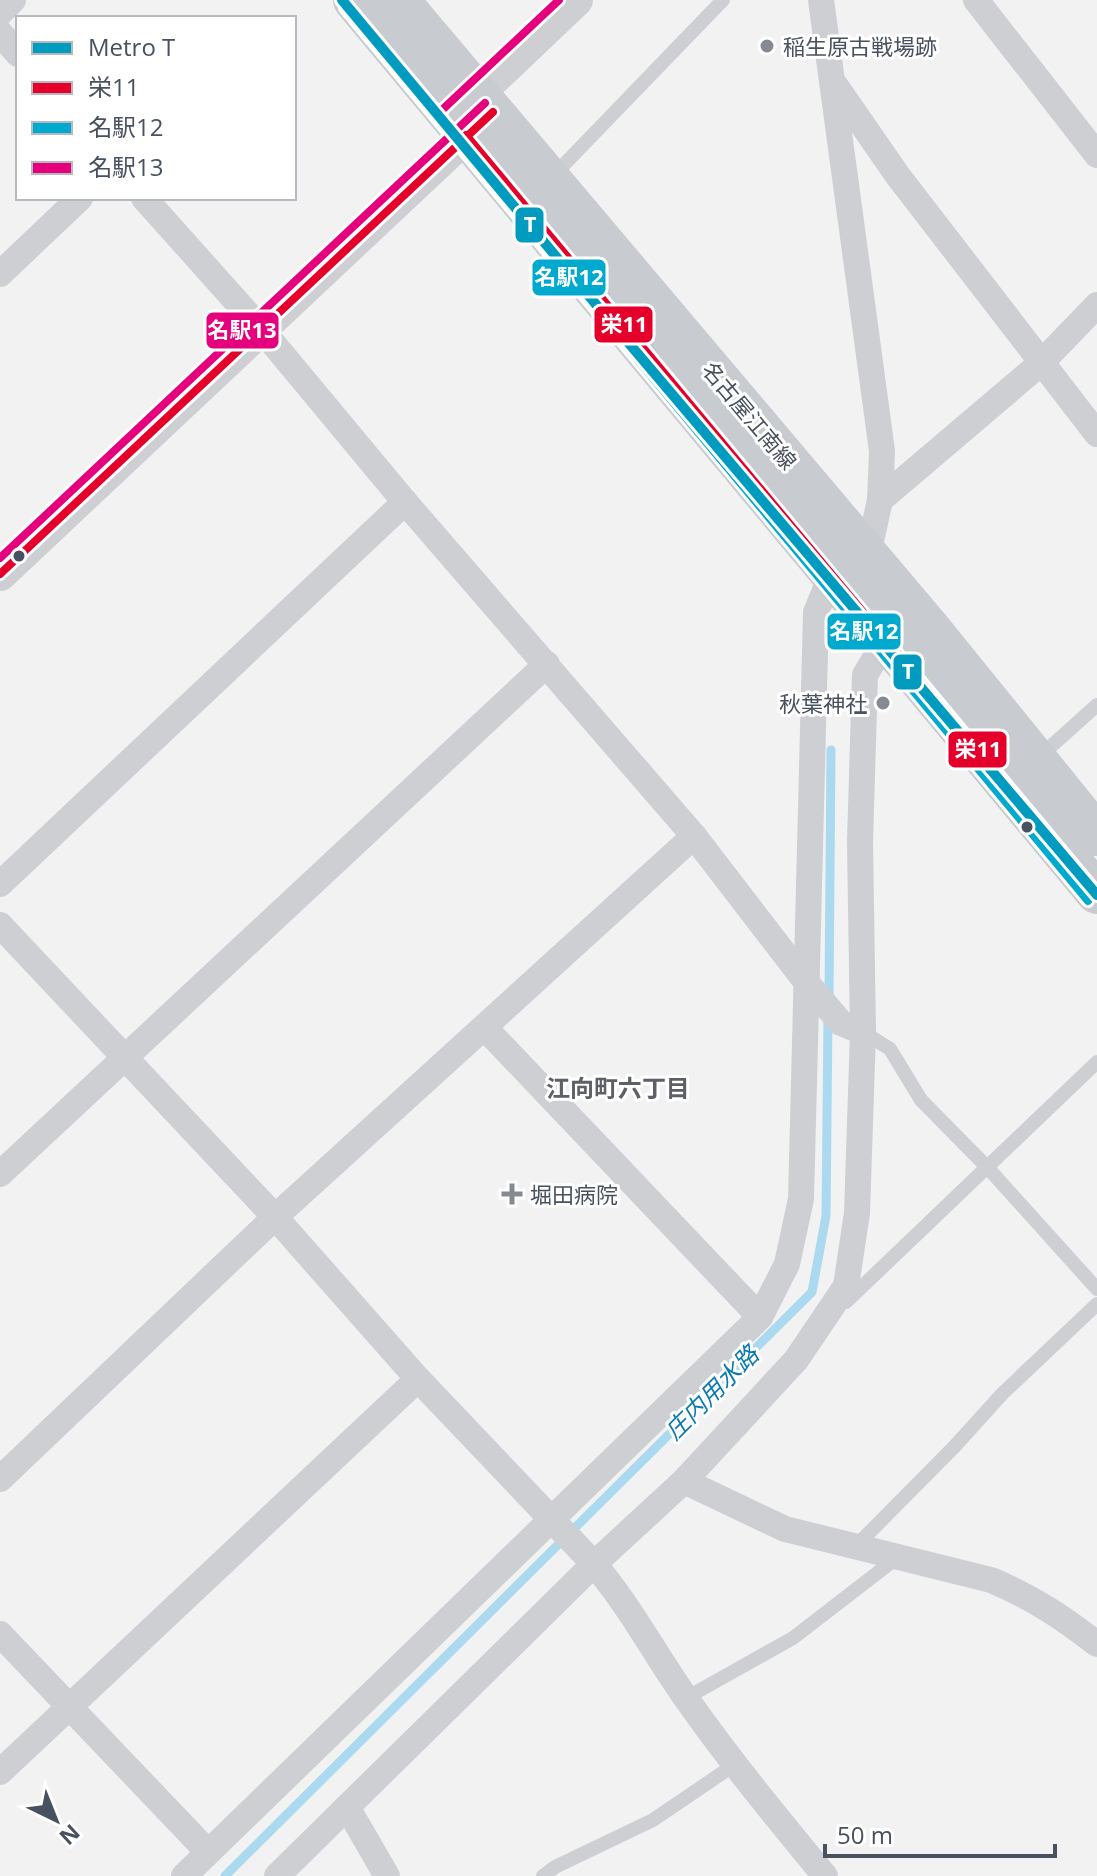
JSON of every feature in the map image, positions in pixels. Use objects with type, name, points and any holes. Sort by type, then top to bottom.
[{"type":"main road","name":"名古屋江南線","points":[[354,0],[472,114],[550,179],[850,564],[886,640],[1097,893]]},
{"type":"main road","name":"名古屋江南線","points":[[398,0],[472,114],[850,564],[1036,760],[1097,835]]},
{"type":"street","points":[[0,13],[13,0]]},
{"type":"street","points":[[0,574],[262,330],[472,114],[576,0]]},
{"type":"street","points":[[184,1876],[760,1317],[787,1264],[801,1199],[811,988],[816,612],[850,564],[880,500],[882,451],[821,0]]},
{"type":"street","points":[[976,0],[1097,155]]},
{"type":"street","points":[[0,33],[16,52]]},
{"type":"street","points":[[833,82],[898,176],[1097,434]]},
{"type":"street","points":[[0,274],[78,200]]},
{"type":"street","points":[[146,200],[262,330],[405,502],[694,836],[811,988],[852,1028]]},
{"type":"street","points":[[880,500],[1041,363],[1097,305]]},
{"type":"street","points":[[0,884],[405,502]]},
{"type":"street","points":[[277,1876],[594,1564],[684,1481],[796,1360],[846,1286],[857,1213],[852,1028],[865,675],[886,640]]},
{"type":"street","points":[[0,1174],[547,664]]},
{"type":"street","points":[[0,1479],[275,1217],[694,836]]},
{"type":"street","points":[[0,925],[275,1217],[418,1379],[594,1564],[734,1765],[825,1876]]},
{"type":"street","points":[[485,1028],[760,1317]]},
{"type":"street","points":[[0,1772],[418,1379]]},
{"type":"street","points":[[684,1481],[785,1529],[991,1580],[1055,1612],[1097,1644]]},
{"type":"street","points":[[0,1634],[208,1852]]},
{"type":"street","points":[[347,1807],[387,1876]]},
{"type":"lane","points":[[550,179],[723,0]]},
{"type":"lane","points":[[1036,760],[1097,705]]},
{"type":"lane","points":[[852,1028],[890,1049],[921,1100],[987,1167],[1097,1289]]},
{"type":"lane","points":[[814,1333],[1097,1062]]},
{"type":"lane","points":[[856,1546],[1002,1394],[1097,1304]]},
{"type":"lane","points":[[686,1698],[793,1638],[898,1557]]},
{"type":"lane","points":[[543,1876],[555,1867],[653,1820],[734,1765]]},
{"type":"waterway","name":"庄内用水路","points":[[829,998],[831,750]]},
{"type":"waterway","name":"庄内用水路","points":[[225,1876],[812,1292],[826,1216],[828,1017]]},
{"type":"metro line","name":"T","points":[[342,0],[1097,895]]},
{"type":"transit line","name":"名駅13","points":[[457,142],[441,122],[442,110],[559,0]]},
{"type":"transit line","name":"名駅12","points":[[345,8],[1088,901]]},
{"type":"transit line","name":"名駅13","points":[[0,558],[485,103]]},
{"type":"transit line","name":"栄11","points":[[0,574],[493,112]]},
{"type":"transit line","name":"栄11","points":[[466,135],[1097,893]]},
{"type":"place","name":"稲生原古戦場跡","points":[[767,46]]},
{"type":"place","name":"秋葉神社","points":[[883,703]]},
{"type":"place","name":"堀田病院","points":[[512,1194]]},
{"type":"district","name":"江向町六丁目","points":[[618,1087]]}]
